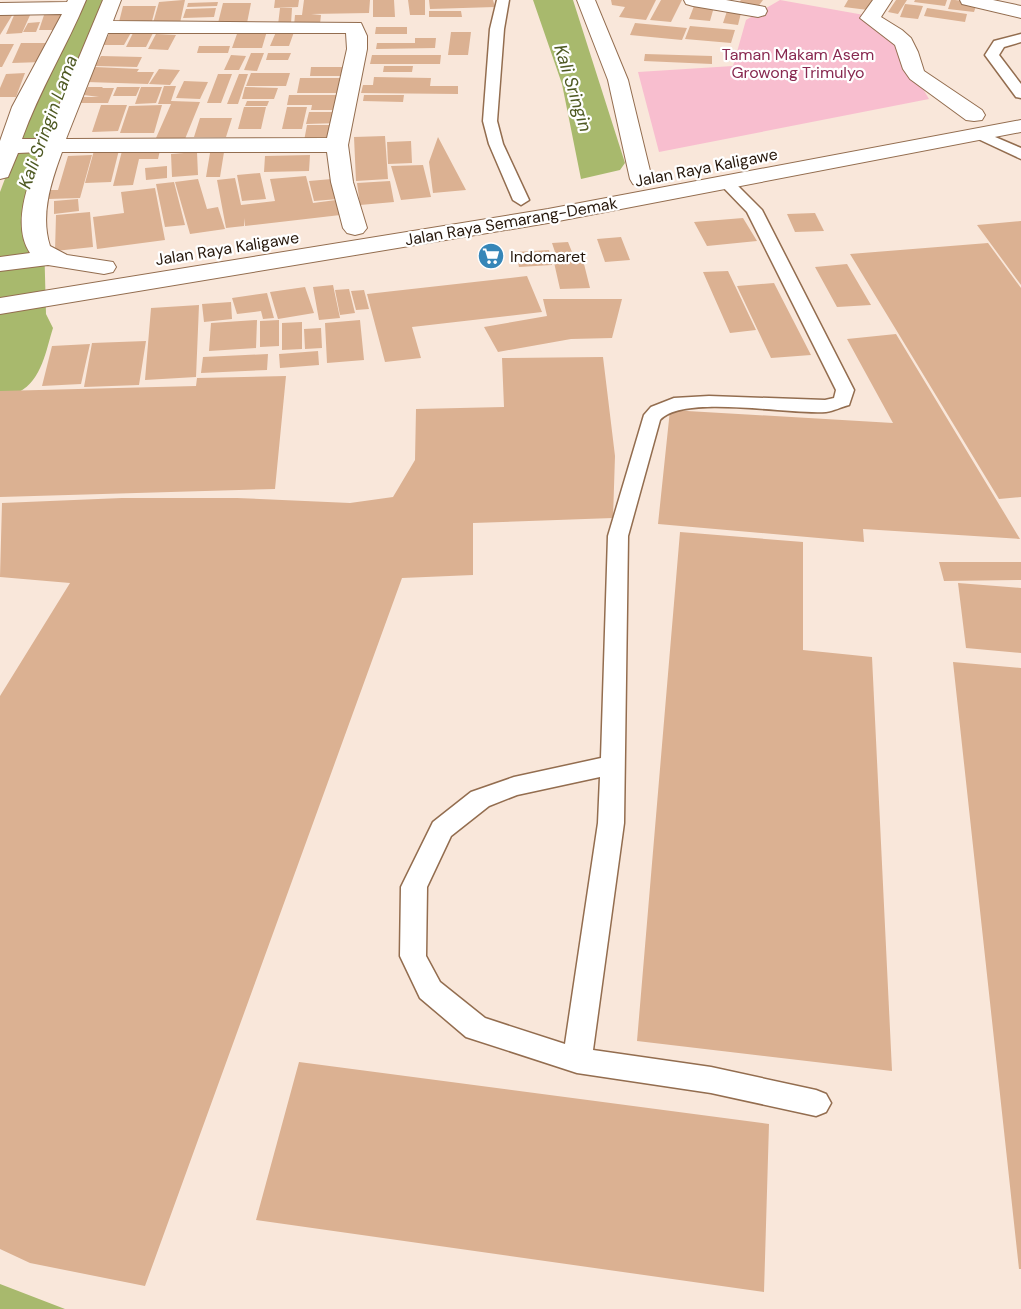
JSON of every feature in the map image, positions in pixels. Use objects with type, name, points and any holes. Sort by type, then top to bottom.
[{"type":"main road","points":[[0,264],[44,265],[35,226],[38,193],[44,169],[111,0]]},
{"type":"main road","points":[[586,0],[618,80],[639,169]]},
{"type":"main road","points":[[693,0],[758,11]]},
{"type":"main road","points":[[883,0],[870,18],[894,32],[903,42],[909,51],[912,69],[917,75],[984,131]]},
{"type":"main road","points":[[969,0],[1021,12]]},
{"type":"main road","points":[[0,9],[76,4]]},
{"type":"main road","points":[[0,172],[14,146],[23,107],[76,4]]},
{"type":"main road","points":[[100,27],[354,27],[357,49],[337,145],[342,182],[355,228]]},
{"type":"main road","name":"Jalan Raya Kaligawe","points":[[0,284],[44,265],[104,267],[355,228],[521,200],[639,169],[984,131],[1021,106]]},
{"type":"main road","points":[[0,107],[23,107]]},
{"type":"main road","name":"Jalan Raya Semarang-Demak","points":[[0,306],[548,216],[738,194],[984,131],[1021,126]]},
{"type":"main road","points":[[14,146],[337,145]]},
{"type":"lane","points":[[503,0],[503,11],[497,29],[490,122],[496,144],[521,200]]},
{"type":"lane","points":[[1021,38],[999,43],[993,48],[992,55],[1021,94]]},
{"type":"lane","points":[[984,131],[1021,154]]},
{"type":"lane","points":[[577,1060],[611,823],[618,536],[651,419],[658,411],[674,404],[709,402],[826,406],[842,401],[845,390],[769,236],[738,194]]},
{"type":"lane","points":[[612,765],[514,786],[480,799],[441,829],[414,887],[413,956],[430,990],[476,1028],[577,1060],[711,1080],[816,1104]]},
{"type":"green space","name":"Taman Makam Asem Growong Trimulyo","points":[[780,0],[881,18],[929,99],[659,152],[638,72],[733,66],[746,20]]},
{"type":"water","name":"Kali Sringin","points":[[533,0],[573,0],[625,163],[620,170],[581,179],[562,84]]},
{"type":"water","points":[[0,1284],[65,1309],[0,1309]]},
{"type":"building","points":[[185,0],[180,23],[153,23],[159,2]]},
{"type":"building","points":[[275,0],[299,0],[298,7],[274,8]]},
{"type":"building","points":[[304,0],[370,0],[369,13],[311,14],[321,15],[320,24],[294,26],[295,15],[302,15]]},
{"type":"building","points":[[373,0],[394,0],[395,17],[373,17]]},
{"type":"building","points":[[408,0],[425,0],[425,15],[410,15]]},
{"type":"building","points":[[429,0],[493,0],[495,7],[430,9]]},
{"type":"building","points":[[611,0],[656,0],[646,20],[619,17],[625,7],[612,5]]},
{"type":"building","points":[[661,0],[682,0],[671,22],[650,20]]},
{"type":"building","points":[[741,0],[763,0],[757,8],[737,5]]},
{"type":"building","points":[[848,0],[873,0],[868,10],[844,7]]},
{"type":"building","points":[[896,0],[907,0],[898,14],[888,12]]},
{"type":"building","points":[[915,0],[947,0],[945,6],[914,2]]},
{"type":"building","points":[[951,0],[977,3],[974,12],[948,9]]},
{"type":"building","points":[[218,2],[217,6],[187,7],[188,3]]},
{"type":"building","points":[[223,3],[251,3],[247,23],[218,23]]},
{"type":"building","points":[[905,4],[923,6],[918,19],[900,17]]},
{"type":"building","points":[[123,6],[156,6],[152,21],[119,22]]},
{"type":"building","points":[[694,6],[714,7],[710,21],[689,19]]},
{"type":"building","points":[[216,8],[214,17],[183,18],[186,9]]},
{"type":"building","points":[[280,8],[292,8],[291,24],[278,25]]},
{"type":"building","points":[[728,8],[742,9],[738,25],[723,23]]},
{"type":"building","points":[[927,8],[967,14],[965,22],[924,16]]},
{"type":"building","points":[[429,11],[461,11],[462,17],[429,17]]},
{"type":"building","points":[[15,13],[31,13],[22,33],[6,34]]},
{"type":"building","points":[[0,14],[13,14],[0,35]]},
{"type":"building","points":[[44,15],[66,15],[61,30],[39,30]]},
{"type":"building","points":[[40,22],[36,32],[23,32],[28,23]]},
{"type":"building","points":[[635,23],[687,28],[682,40],[630,35]]},
{"type":"building","points":[[690,26],[735,30],[731,43],[685,39]]},
{"type":"building","points":[[376,27],[407,27],[407,34],[375,34]]},
{"type":"building","points":[[112,29],[133,29],[124,45],[103,45]]},
{"type":"building","points":[[134,31],[154,31],[146,47],[126,47]]},
{"type":"building","points":[[238,31],[267,31],[262,48],[232,48]]},
{"type":"building","points":[[276,32],[294,32],[289,46],[270,46]]},
{"type":"building","points":[[451,32],[471,32],[468,55],[448,55]]},
{"type":"building","points":[[156,34],[176,35],[168,50],[148,49]]},
{"type":"building","points":[[415,38],[436,38],[435,48],[376,49],[377,43],[415,43]]},
{"type":"building","points":[[21,43],[50,43],[42,62],[12,63]]},
{"type":"building","points":[[0,44],[14,44],[2,67],[0,67]]},
{"type":"building","points":[[199,46],[230,46],[228,53],[197,53]]},
{"type":"building","points":[[251,53],[264,53],[257,71],[244,70]]},
{"type":"building","points":[[268,53],[291,53],[288,60],[266,60]]},
{"type":"building","points":[[645,54],[712,56],[712,64],[644,61]]},
{"type":"building","points":[[231,55],[246,56],[239,70],[224,70]]},
{"type":"building","points":[[372,55],[441,55],[440,64],[370,64]]},
{"type":"building","points":[[101,56],[142,57],[137,67],[95,66]]},
{"type":"building","points":[[384,66],[413,66],[412,72],[383,72]]},
{"type":"building","points":[[95,67],[154,72],[148,84],[87,82]]},
{"type":"building","points":[[311,67],[345,67],[344,76],[310,76]]},
{"type":"building","points":[[159,69],[180,70],[170,85],[149,84]]},
{"type":"building","points":[[25,73],[16,97],[0,97],[0,88],[6,74]]},
{"type":"building","points":[[251,73],[290,73],[286,86],[246,86]]},
{"type":"building","points":[[218,74],[232,74],[221,103],[207,103]]},
{"type":"building","points":[[239,74],[248,74],[238,104],[227,104]]},
{"type":"building","points":[[374,77],[431,78],[430,86],[458,86],[458,94],[361,93],[363,85],[373,85]]},
{"type":"building","points":[[300,78],[344,78],[341,93],[297,93]]},
{"type":"building","points":[[184,81],[208,82],[200,99],[176,98]]},
{"type":"building","points":[[164,86],[176,86],[171,101],[200,102],[185,139],[156,138],[171,104],[158,104]]},
{"type":"building","points":[[88,87],[114,88],[108,103],[80,103],[83,97],[99,97],[84,95]]},
{"type":"building","points":[[117,87],[140,87],[136,96],[113,96]]},
{"type":"building","points":[[141,87],[162,87],[156,103],[135,104]]},
{"type":"building","points":[[245,87],[278,88],[274,99],[242,99]]},
{"type":"building","points":[[289,95],[337,95],[335,100],[342,100],[340,110],[311,110],[312,105],[287,105]]},
{"type":"building","points":[[364,95],[404,95],[403,102],[363,101]]},
{"type":"building","points":[[247,101],[269,101],[267,106],[245,106]]},
{"type":"building","points":[[101,105],[127,105],[118,131],[92,132]]},
{"type":"building","points":[[162,105],[154,133],[120,133],[129,106]]},
{"type":"building","points":[[244,107],[266,107],[261,129],[238,129]]},
{"type":"building","points":[[287,107],[307,107],[302,129],[282,129]]},
{"type":"building","points":[[309,112],[341,112],[339,123],[306,124]]},
{"type":"building","points":[[200,118],[232,118],[226,137],[194,137]]},
{"type":"building","points":[[307,125],[338,125],[335,141],[304,141]]},
{"type":"building","points":[[385,136],[388,179],[356,181],[354,137]]},
{"type":"building","points":[[438,137],[466,190],[433,193],[429,162]]},
{"type":"building","points":[[411,141],[412,163],[388,164],[387,142]]},
{"type":"building","points":[[120,146],[111,182],[85,183],[95,147]]},
{"type":"building","points":[[161,146],[158,159],[139,159],[133,185],[113,186],[123,147]]},
{"type":"building","points":[[225,146],[220,177],[206,177],[211,147]]},
{"type":"building","points":[[197,152],[198,175],[172,177],[171,154]]},
{"type":"building","points":[[92,155],[80,198],[48,199],[51,190],[58,190],[68,156]]},
{"type":"building","points":[[310,155],[309,171],[264,172],[265,156]]},
{"type":"building","points":[[423,165],[431,197],[401,200],[391,166]]},
{"type":"building","points":[[167,166],[167,178],[146,180],[145,168]]},
{"type":"building","points":[[260,173],[266,199],[242,201],[237,175]]},
{"type":"building","points":[[306,176],[313,203],[344,199],[349,214],[245,226],[244,218],[244,226],[226,228],[217,180],[235,178],[241,205],[275,201],[270,179]]},
{"type":"building","points":[[198,179],[207,209],[218,207],[225,229],[190,234],[175,182]]},
{"type":"building","points":[[332,179],[338,199],[314,201],[309,181]]},
{"type":"building","points":[[390,181],[394,202],[360,205],[357,183]]},
{"type":"building","points":[[174,182],[185,225],[165,227],[156,184]]},
{"type":"building","points":[[155,188],[165,240],[97,249],[93,217],[124,213],[121,192]]},
{"type":"building","points":[[78,199],[79,211],[54,214],[54,201]]},
{"type":"building","points":[[90,212],[93,247],[55,251],[56,215]]},
{"type":"building","points":[[815,213],[824,231],[795,232],[787,214]]},
{"type":"building","points":[[743,218],[757,241],[707,246],[694,222]]},
{"type":"building","points":[[1021,221],[1021,285],[977,225]]},
{"type":"building","points":[[621,237],[630,260],[605,262],[597,239]]},
{"type":"building","points":[[568,242],[574,257],[582,256],[590,288],[560,289],[553,258],[557,258],[552,243]]},
{"type":"building","points":[[988,243],[1021,288],[1021,497],[999,499],[850,254]]},
{"type":"building","points":[[549,250],[552,265],[519,267],[516,252]]},
{"type":"building","points":[[847,264],[871,305],[837,307],[815,267]]},
{"type":"building","points":[[728,271],[756,330],[730,333],[703,272]]},
{"type":"building","points":[[527,276],[542,312],[412,327],[421,358],[385,362],[367,294]]},
{"type":"building","points":[[774,283],[811,355],[771,358],[737,286]]},
{"type":"building","points":[[333,285],[340,318],[319,320],[313,287]]},
{"type":"building","points":[[305,287],[314,313],[278,319],[270,292]]},
{"type":"building","points":[[349,289],[355,313],[340,315],[335,290]]},
{"type":"building","points":[[364,290],[369,309],[356,310],[351,291]]},
{"type":"building","points":[[267,293],[274,318],[263,319],[261,311],[237,314],[232,298]]},
{"type":"building","points":[[543,299],[622,299],[612,338],[571,339],[498,352],[484,327],[547,316]]},
{"type":"building","points":[[231,302],[232,319],[204,322],[202,304]]},
{"type":"building","points":[[199,305],[196,377],[145,380],[151,308]]},
{"type":"building","points":[[257,320],[256,348],[209,351],[211,323]]},
{"type":"building","points":[[279,320],[279,346],[260,347],[260,321]]},
{"type":"building","points":[[360,320],[364,360],[327,363],[325,323]]},
{"type":"building","points":[[302,322],[302,349],[282,350],[282,323]]},
{"type":"building","points":[[321,328],[322,348],[305,349],[304,329]]},
{"type":"building","points":[[896,334],[1020,539],[863,529],[864,542],[658,524],[670,410],[893,423],[847,339]]},
{"type":"building","points":[[146,341],[139,385],[84,387],[92,343]]},
{"type":"building","points":[[90,344],[81,384],[42,386],[52,346]]},
{"type":"building","points":[[318,351],[319,365],[280,368],[279,354]]},
{"type":"building","points":[[268,354],[267,370],[201,373],[203,357]]},
{"type":"building","points":[[603,357],[615,456],[613,518],[473,523],[473,575],[402,578],[145,1286],[30,1263],[0,1249],[0,696],[70,583],[0,577],[2,503],[122,498],[237,498],[350,503],[393,497],[415,460],[416,409],[504,407],[502,358]]},
{"type":"building","points":[[286,376],[275,489],[0,497],[0,391],[196,386],[197,378]]},
{"type":"building","points":[[680,532],[803,542],[803,650],[872,657],[892,1071],[637,1041]]},
{"type":"building","points":[[939,562],[1021,562],[1021,580],[944,581]]},
{"type":"building","points":[[958,583],[1021,588],[1021,653],[966,648]]},
{"type":"building","points":[[953,662],[1021,668],[1021,1269],[1019,1269]]},
{"type":"building","points":[[299,1062],[769,1124],[764,1292],[256,1220]]},
{"type":"waterway","name":"Kali Sringin Lama","points":[[0,381],[14,368],[27,328],[20,314],[20,200],[91,0]]},
{"type":"place","name":"Indomaret","points":[[491,256]]}]
